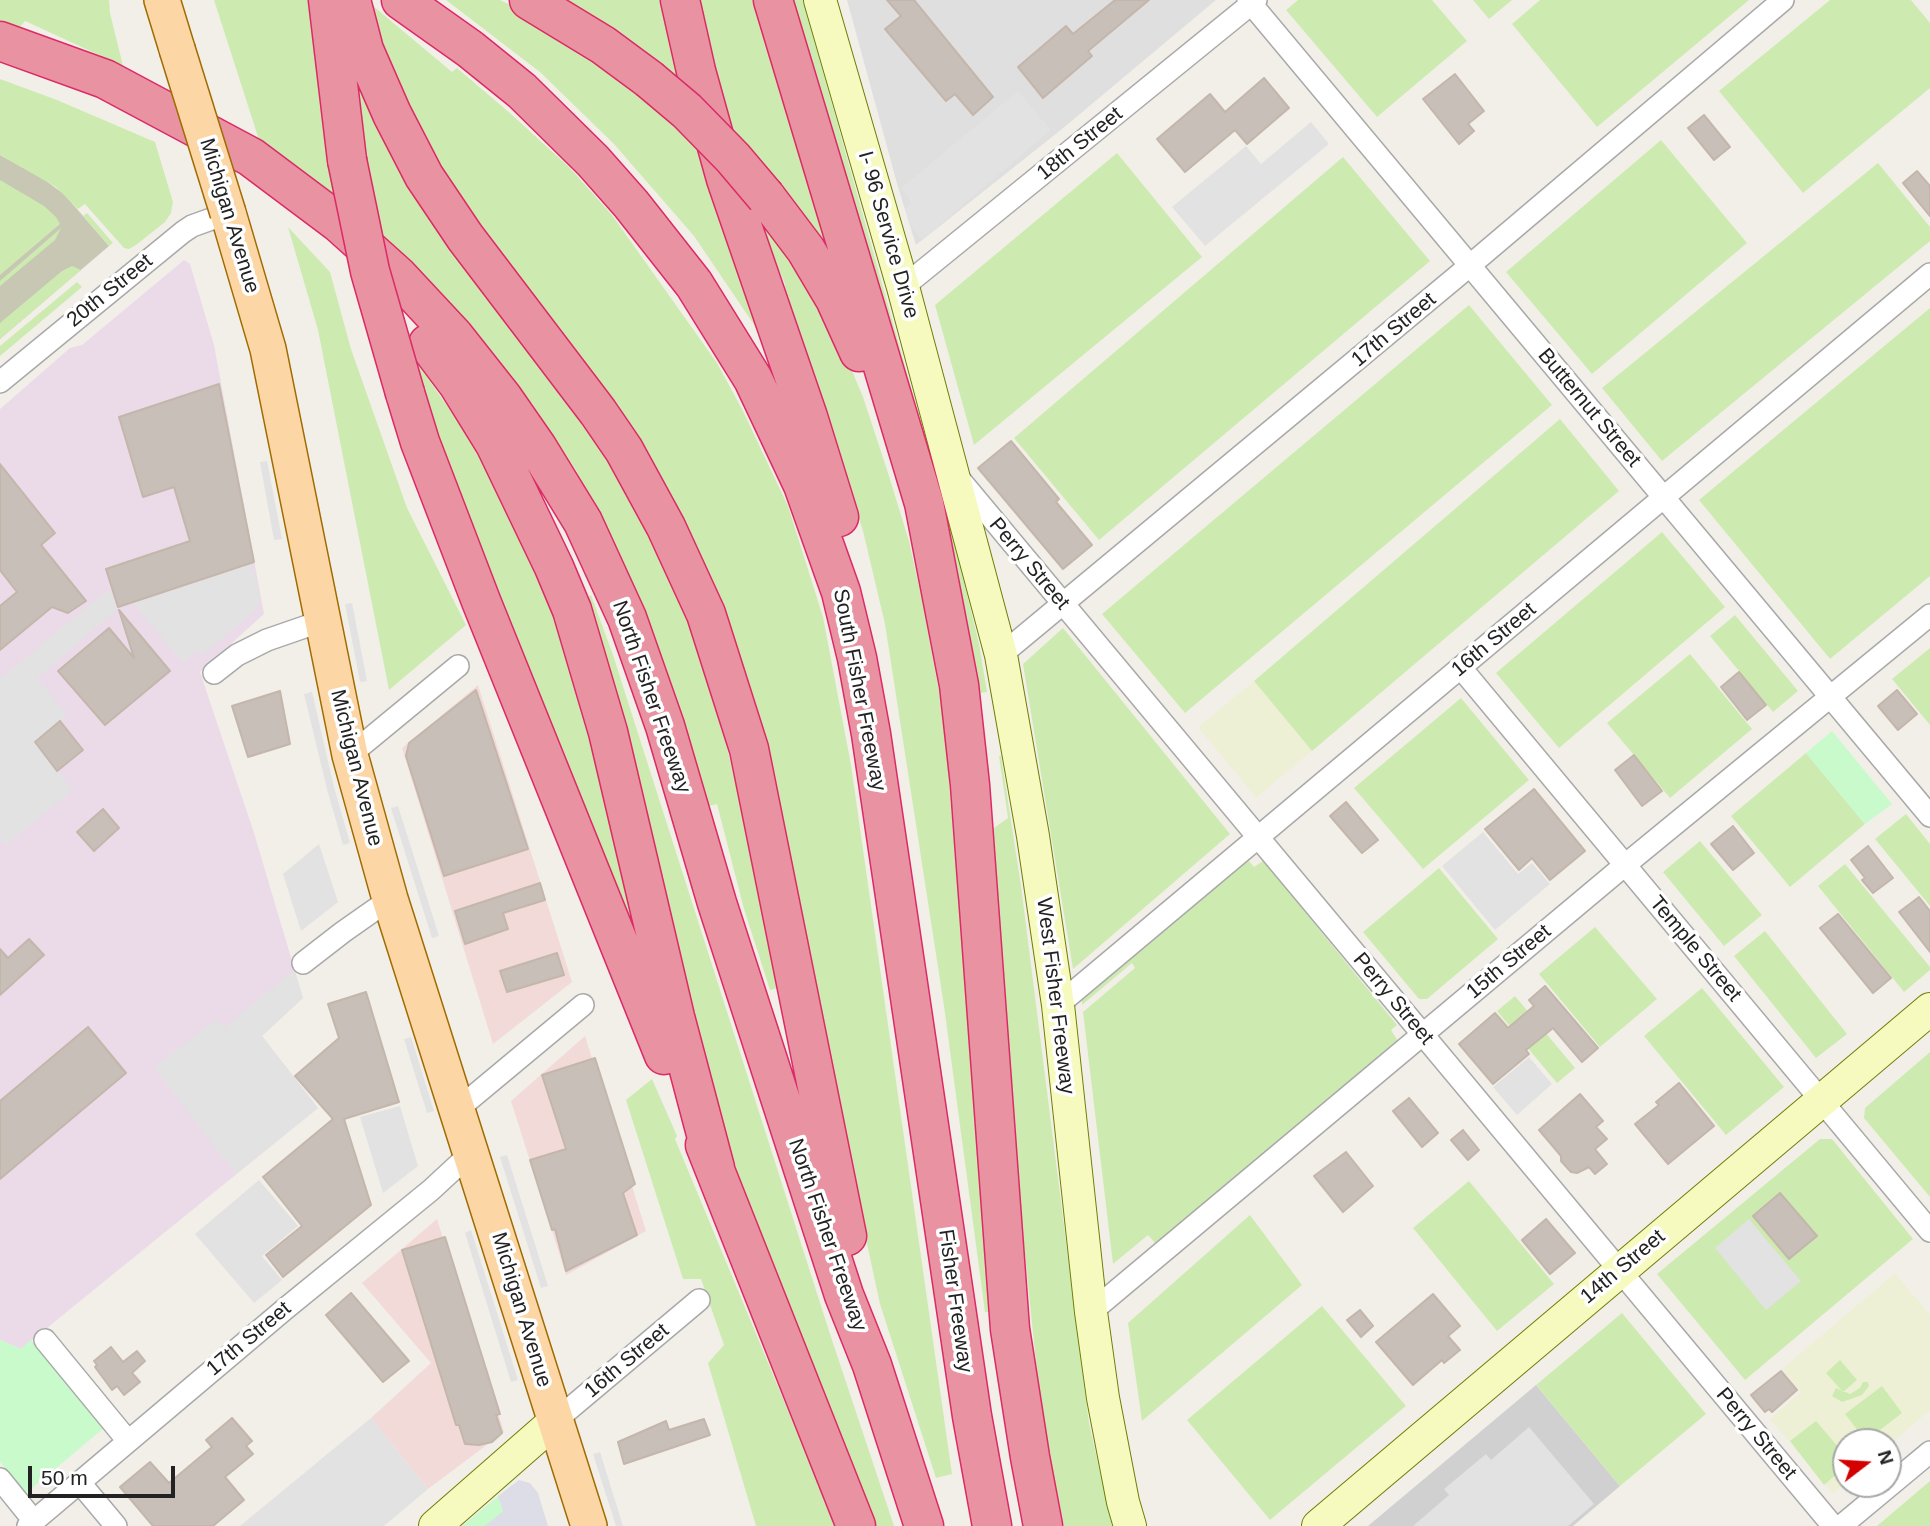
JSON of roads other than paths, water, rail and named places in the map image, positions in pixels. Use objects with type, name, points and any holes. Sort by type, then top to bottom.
[{"type":"highway","name":"South Fisher Freeway","points":[[401,0],[470,49],[522,91],[576,143],[631,204],[701,294],[753,379],[782,439],[821,532],[841,592],[871,734],[923,1075]]},
{"type":"highway","points":[[529,0],[603,45],[649,79],[705,130],[766,197],[806,250],[841,310],[867,369],[936,568]]},
{"type":"highway","points":[[680,0],[696,71],[726,179],[835,501],[866,624],[879,688],[919,965],[923,1075]]},
{"type":"highway","points":[[773,0],[924,503],[959,685],[970,785],[1010,1329],[1027,1444],[1043,1526]]},
{"type":"highway","points":[[336,10],[364,50],[392,114],[424,176],[465,237],[624,450],[666,527],[706,614],[749,750],[860,1291],[872,1365],[924,1526]]},
{"type":"highway","points":[[336,10],[347,160],[370,271],[420,442],[671,1071],[715,1168],[856,1526]]},
{"type":"highway","points":[[0,40],[55,59],[124,88],[158,123],[299,211],[365,269],[417,328],[458,384],[495,444],[554,567],[587,655],[608,732],[675,1017],[715,1168]]},
{"type":"highway","name":"North Fisher Freeway","points":[[124,88],[251,157],[339,223],[398,276],[454,336],[503,398],[583,522],[627,618],[660,713],[729,943],[844,1295],[872,1365]]},
{"type":"highway","name":"Fisher Freeway","points":[[923,1075],[970,1403],[992,1526]]},
{"type":"main road","name":"Michigan Avenue","points":[[162,0],[268,349],[349,755],[390,899],[589,1526]]},
{"type":"street","name":"I- 96 Service Drive","points":[[820,0],[953,471]]},
{"type":"street","name":"17th Street","points":[[1001,656],[1783,0]]},
{"type":"street","name":"18th Street","points":[[903,287],[1251,1]]},
{"type":"street","name":"Butternut Street","points":[[1251,1],[1469,266],[1930,816]]},
{"type":"street","name":"20th Street","points":[[0,382],[183,232],[228,212]]},
{"type":"street","name":"16th Street","points":[[1058,1005],[1930,274]]},
{"type":"street","name":"Perry Street","points":[[953,471],[1833,1526]]},
{"type":"street","name":"West Fisher Freeway","points":[[953,471],[1001,656],[1033,836],[1058,1005],[1091,1312],[1103,1398],[1127,1514]]},
{"type":"street","name":"15th Street","points":[[1091,1312],[1625,865],[1930,615]]},
{"type":"street","points":[[214,673],[237,655],[267,640],[322,621]]},
{"type":"street","points":[[349,755],[458,666]]},
{"type":"street","name":"Temple Street","points":[[1461,668],[1930,1231]]},
{"type":"street","points":[[303,963],[390,899]]},
{"type":"street","points":[[458,1109],[583,1005]]},
{"type":"street","name":"14th Street","points":[[1318,1526],[1930,1009]]},
{"type":"street","name":"17th Street","points":[[31,1523],[431,1190],[471,1153]]},
{"type":"street","name":"16th Street","points":[[555,1421],[699,1300]]},
{"type":"street","points":[[45,1340],[128,1441]]},
{"type":"street","points":[[435,1526],[555,1421]]},
{"type":"street","points":[[1842,1526],[1930,1452]]},
{"type":"street","points":[[0,1479],[31,1523]]},
{"type":"street","points":[[80,1483],[116,1526]]},
{"type":"street","points":[[1127,1514],[1143,1526]]}]
